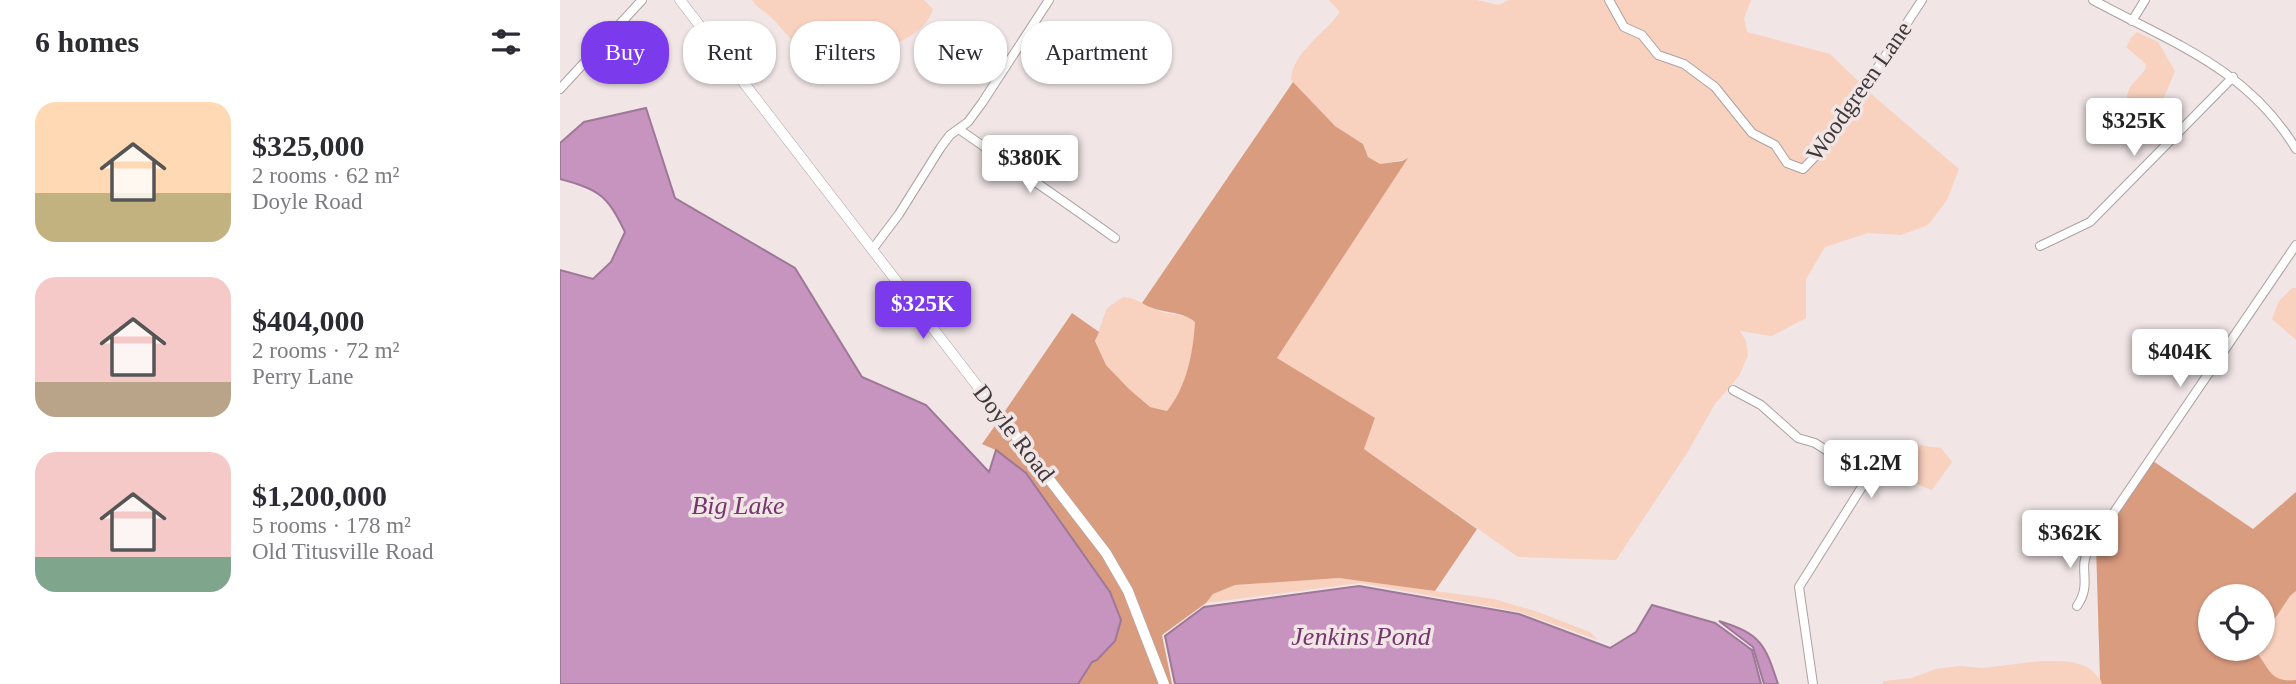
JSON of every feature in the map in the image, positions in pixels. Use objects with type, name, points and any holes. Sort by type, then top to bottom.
[{"type":"main road","name":"Doyle Road","points":[[680,0],[1106,552],[1128,591],[1164,684]]},
{"type":"street","points":[[560,89],[642,0]]},
{"type":"street","points":[[872,250],[899,214],[941,146],[950,135],[960,130],[982,103],[1049,0]]},
{"type":"street","name":"Woodgreen Lane","points":[[1608,0],[1624,27],[1642,35],[1658,55],[1684,64],[1715,87],[1752,133],[1775,145],[1787,163],[1803,169],[1828,143],[1922,0]]},
{"type":"street","points":[[2093,0],[2209,61],[2233,77],[2270,112],[2296,149]]},
{"type":"street","points":[[2132,21],[2145,0]]},
{"type":"street","points":[[2040,246],[2090,222],[2233,77]]},
{"type":"street","points":[[960,130],[1115,238]]},
{"type":"street","points":[[2077,606],[2085,593],[2085,555],[2296,245]]},
{"type":"street","points":[[1733,390],[1761,405],[1798,438],[1815,443],[1852,467],[1865,482],[1799,587],[1814,684]]},
{"type":"shaded area","points":[[752,0],[924,0],[933,9],[927,21],[914,21],[914,33],[900,41],[900,21],[790,21],[790,37]]},
{"type":"shaded area","points":[[1329,0],[1476,0],[1499,5],[1509,0],[1751,0],[1744,18],[1747,32],[1830,54],[1877,99],[1959,169],[1947,200],[1928,225],[1901,235],[1868,233],[1825,247],[1806,279],[1806,318],[1772,336],[1740,331],[1746,341],[1748,355],[1739,376],[1715,404],[1687,453],[1616,560],[1518,557],[1364,449],[1375,419],[1277,358],[1407,159],[1380,164],[1368,157],[1363,144],[1335,126],[1291,80],[1297,60],[1340,12]]},
{"type":"shaded area","points":[[2137,32],[2158,42],[2175,71],[2157,114],[2146,119],[2131,117],[2125,128],[2112,123],[2118,105],[2125,101],[2130,87],[2145,70],[2146,64],[2126,47]]},
{"type":"shaded area","points":[[1293,82],[1335,126],[1363,144],[1368,157],[1380,164],[1408,158],[1277,358],[1375,418],[1364,449],[1477,529],[1435,591],[1339,578],[1235,585],[1213,594],[1206,603],[1162,635],[1172,684],[1168,684],[1132,589],[1003,414],[1072,313],[1099,332],[1095,341],[1106,365],[1129,389],[1150,407],[1167,411],[1180,391],[1188,369],[1195,322],[1183,315],[1142,303]]},
{"type":"shaded area","points":[[2292,288],[2296,288],[2296,340],[2272,319],[2279,301]]},
{"type":"shaded area","points":[[1123,297],[1195,322],[1188,369],[1180,391],[1167,411],[1150,407],[1129,389],[1106,365],[1095,341],[1107,308]]},
{"type":"shaded area","points":[[999,420],[1103,555],[1125,593],[1161,684],[998,684],[1121,620],[1110,592],[1026,473],[998,451],[982,444]]},
{"type":"shaded area","points":[[1909,444],[1941,448],[1952,462],[1932,490],[1914,483],[1899,461]]},
{"type":"shaded area","points":[[2153,461],[2253,529],[2296,492],[2296,591],[2275,618],[2275,584],[2198,584],[2198,661],[2263,661],[2274,676],[2296,680],[2296,684],[2102,684],[2096,545]]},
{"type":"shaded area","points":[[1339,578],[1494,599],[1590,632],[1598,640],[1520,612],[1360,583],[1206,603],[1213,594],[1235,585]]},
{"type":"shaded area","points":[[2296,591],[2296,680],[2279,679],[2263,661],[2275,661],[2275,618]]},
{"type":"shaded area","points":[[2041,661],[2068,662],[2084,666],[2097,676],[2102,684],[1882,684],[1884,681],[1912,678],[1936,669],[1960,666],[1983,668]]},
{"type":"water","name":"Big Lake","points":[[646,108],[675,198],[795,268],[862,377],[926,405],[989,472],[996,450],[1026,473],[1110,592],[1121,620],[1115,641],[1092,662],[1078,684],[560,684],[560,270],[593,279],[611,262],[625,232],[613,210],[601,196],[560,179],[560,143],[584,122]]},
{"type":"water","name":"Jenkins Pond","points":[[1359,586],[1519,614],[1610,648],[1636,632],[1652,605],[1715,623],[1752,650],[1761,684],[1175,684],[1165,636],[1204,607]]},
{"type":"water","points":[[1719,621],[1744,631],[1759,642],[1765,650],[1778,684],[1764,684],[1753,647]]}]
